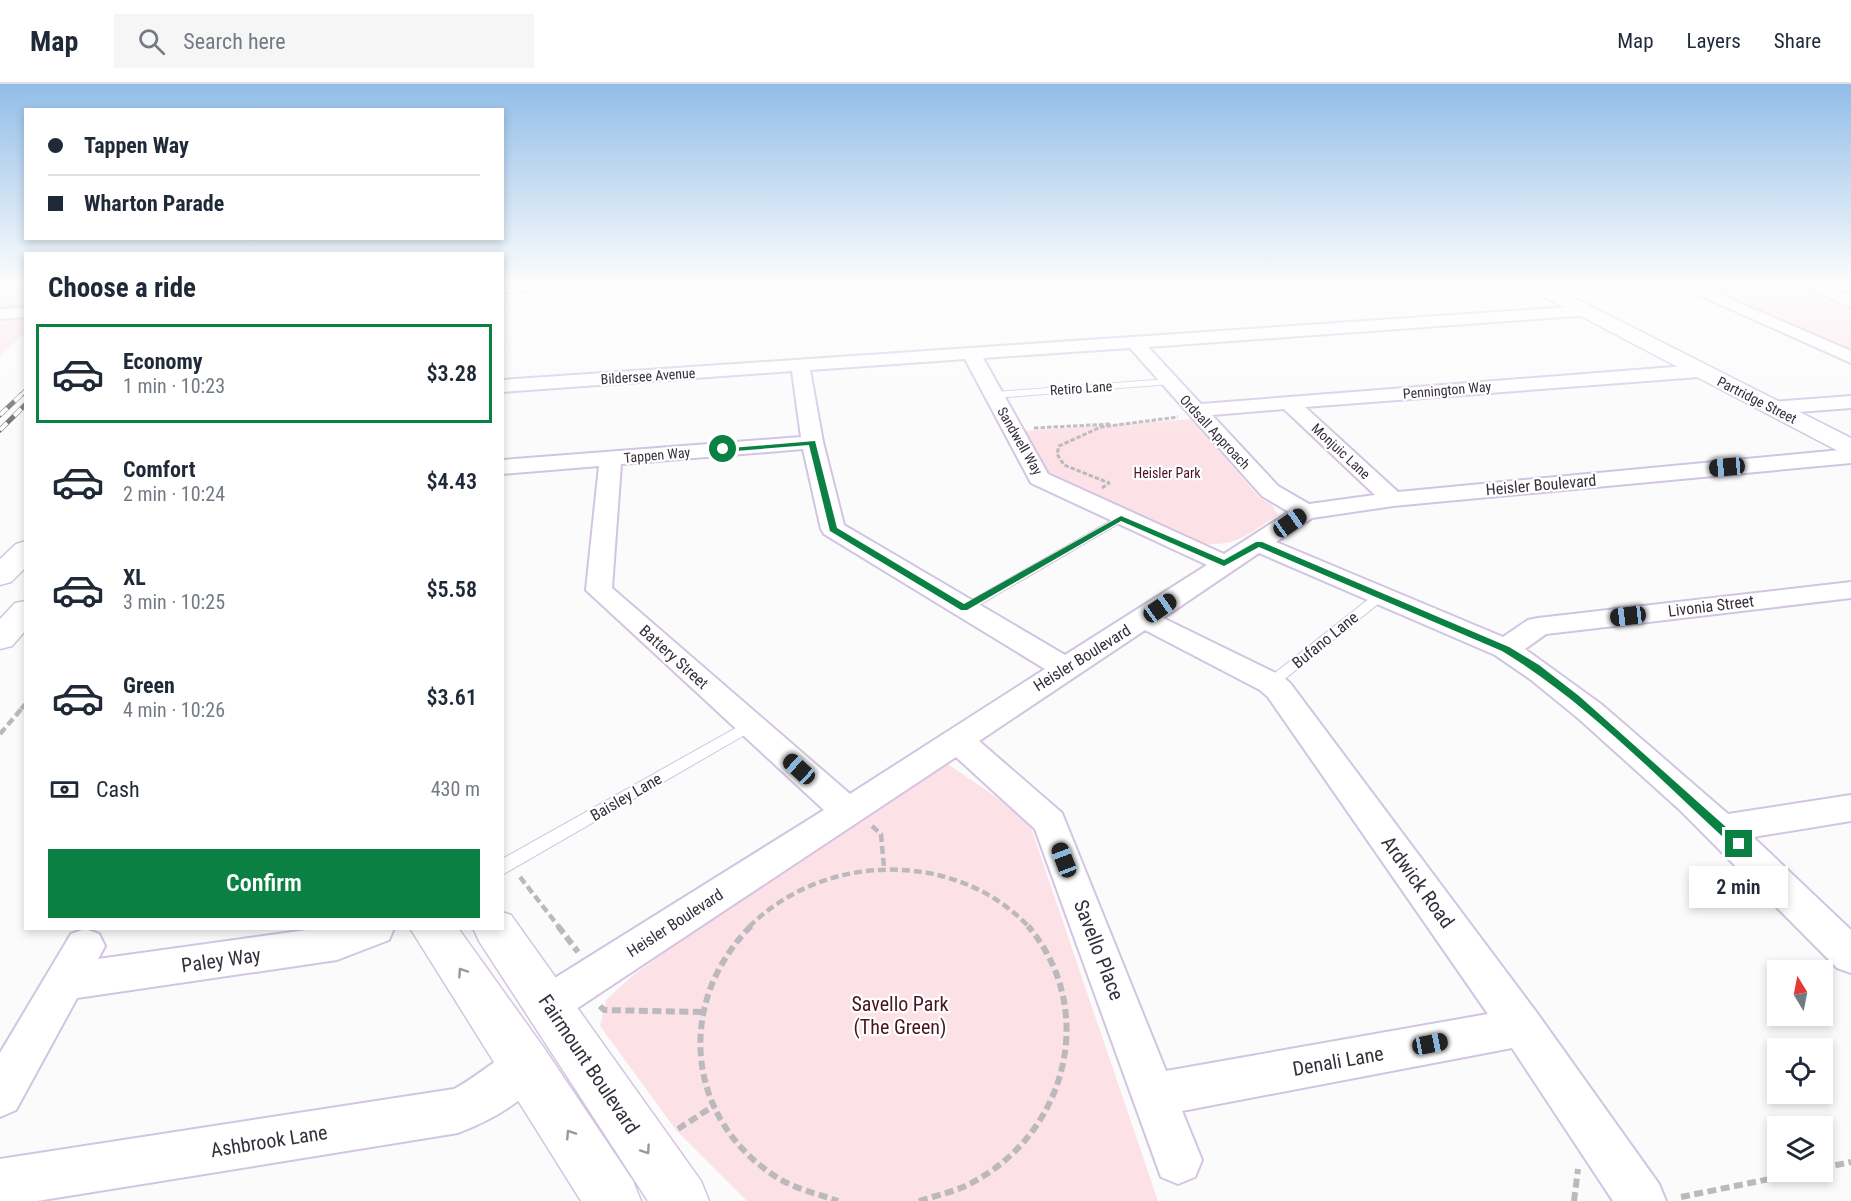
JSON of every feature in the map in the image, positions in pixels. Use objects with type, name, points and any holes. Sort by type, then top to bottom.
[{"type":"street","name":"Bildersee Avenue","points":[[504,386],[1205,337]]},
{"type":"street","name":"Partridge Street","points":[[1636,337],[1851,448]]},
{"type":"street","points":[[1804,337],[1851,358]]},
{"type":"street","name":"Ordsall Approach","points":[[1134,342],[1162,382],[1195,410],[1270,491],[1305,512]]},
{"type":"street","name":"Sandwell Way","points":[[971,354],[1001,394],[1010,428],[1039,478],[1121,518],[1224,563]]},
{"type":"street","points":[[800,365],[812,442],[833,529],[1065,668]]},
{"type":"street","name":"Pennington Way","points":[[1195,410],[1700,370]]},
{"type":"street","points":[[1773,408],[1851,402]]},
{"type":"street","name":"Monjuic Lane","points":[[1290,403],[1393,499]]},
{"type":"street","name":"Tappen Way","points":[[504,467],[812,442]]},
{"type":"street","name":"Heisler Boulevard","points":[[565,993],[848,812],[1065,668],[1144,619],[1224,563],[1259,544],[1305,512],[1393,499],[1851,456]]},
{"type":"street","name":"Battery Street","points":[[611,458],[599,590],[848,812]]},
{"type":"street","points":[[1259,544],[1505,649],[1536,667],[1576,698],[1723,828],[1851,956]]},
{"type":"street","points":[[0,576],[24,552]]},
{"type":"street","name":"Livonia Street","points":[[1505,649],[1538,626],[1851,590]]},
{"type":"street","points":[[0,639],[24,612]]},
{"type":"street","name":"Ardwick Road","points":[[1144,619],[1271,683],[1280,690],[1522,1027],[1642,1201]]},
{"type":"street","name":"Savello Place","points":[[957,740],[1050,822],[1178,1160]]},
{"type":"street","points":[[1723,828],[1851,808]]},
{"type":"street","name":"Paley Way","points":[[64,982],[337,943],[370,930]]},
{"type":"street","points":[[433,930],[526,1065],[613,1201]]},
{"type":"street","name":"Fairmount Boulevard","points":[[497,930],[565,993],[679,1200]]},
{"type":"street","points":[[0,1095],[85,946]]},
{"type":"street","name":"Denali Lane","points":[[1154,1095],[1522,1027]]},
{"type":"street","name":"Ashbrook Lane","points":[[0,1183],[458,1111],[489,1095],[526,1065]]},
{"type":"lane","name":"Retiro Lane","points":[[1001,394],[1162,382]]},
{"type":"lane","points":[[964,608],[1121,518]]},
{"type":"lane","name":"Bufano Lane","points":[[1271,683],[1379,597]]},
{"type":"lane","name":"Baisley Lane","points":[[506,866],[750,725]]},
{"type":"path","points":[[1084,500],[1109,483],[1064,465],[1057,454],[1059,446],[1073,436],[1112,424],[1187,416],[1162,382]]},
{"type":"path","points":[[1001,394],[1027,429],[1110,422],[1112,424]]},
{"type":"path","points":[[0,734],[24,705]]},
{"type":"path","points":[[506,866],[578,952],[565,993],[604,1010],[703,1012]]},
{"type":"path","points":[[838,1201],[818,1198],[777,1178],[729,1134],[703,1079],[700,1022],[716,969],[748,926],[791,893],[840,874],[892,867],[943,874],[990,894],[1030,927],[1058,971],[1070,1023],[1062,1080],[1032,1135],[980,1179],[919,1201]]},
{"type":"path","points":[[676,1130],[715,1105]]},
{"type":"path","points":[[1833,1166],[1851,1162]]},
{"type":"path","points":[[1681,1197],[1767,1180]]},
{"type":"green space","points":[[0,337],[21,337],[0,356]]},
{"type":"green space","points":[[1808,337],[1851,337],[1851,356]]},
{"type":"green space","name":"Heisler Park","points":[[1191,419],[1260,498],[1272,505],[1278,515],[1247,535],[1230,542],[1193,543],[1044,473],[1023,431]]},
{"type":"green space","name":"Savello Park (The Green)","points":[[945,762],[1028,819],[1158,1201],[747,1201],[676,1130],[600,1026],[606,1000],[632,976],[694,931]]},
{"type":"railway","points":[[21,395],[24,392]]},
{"type":"railway","points":[[0,415],[21,395]]},
{"type":"railway","points":[[0,430],[24,406]]},
{"type":"route","points":[[723,449],[812,442],[833,529],[964,608],[1121,518],[1224,563],[1259,544],[1505,649],[1536,667],[1576,698],[1739,844]]}]
